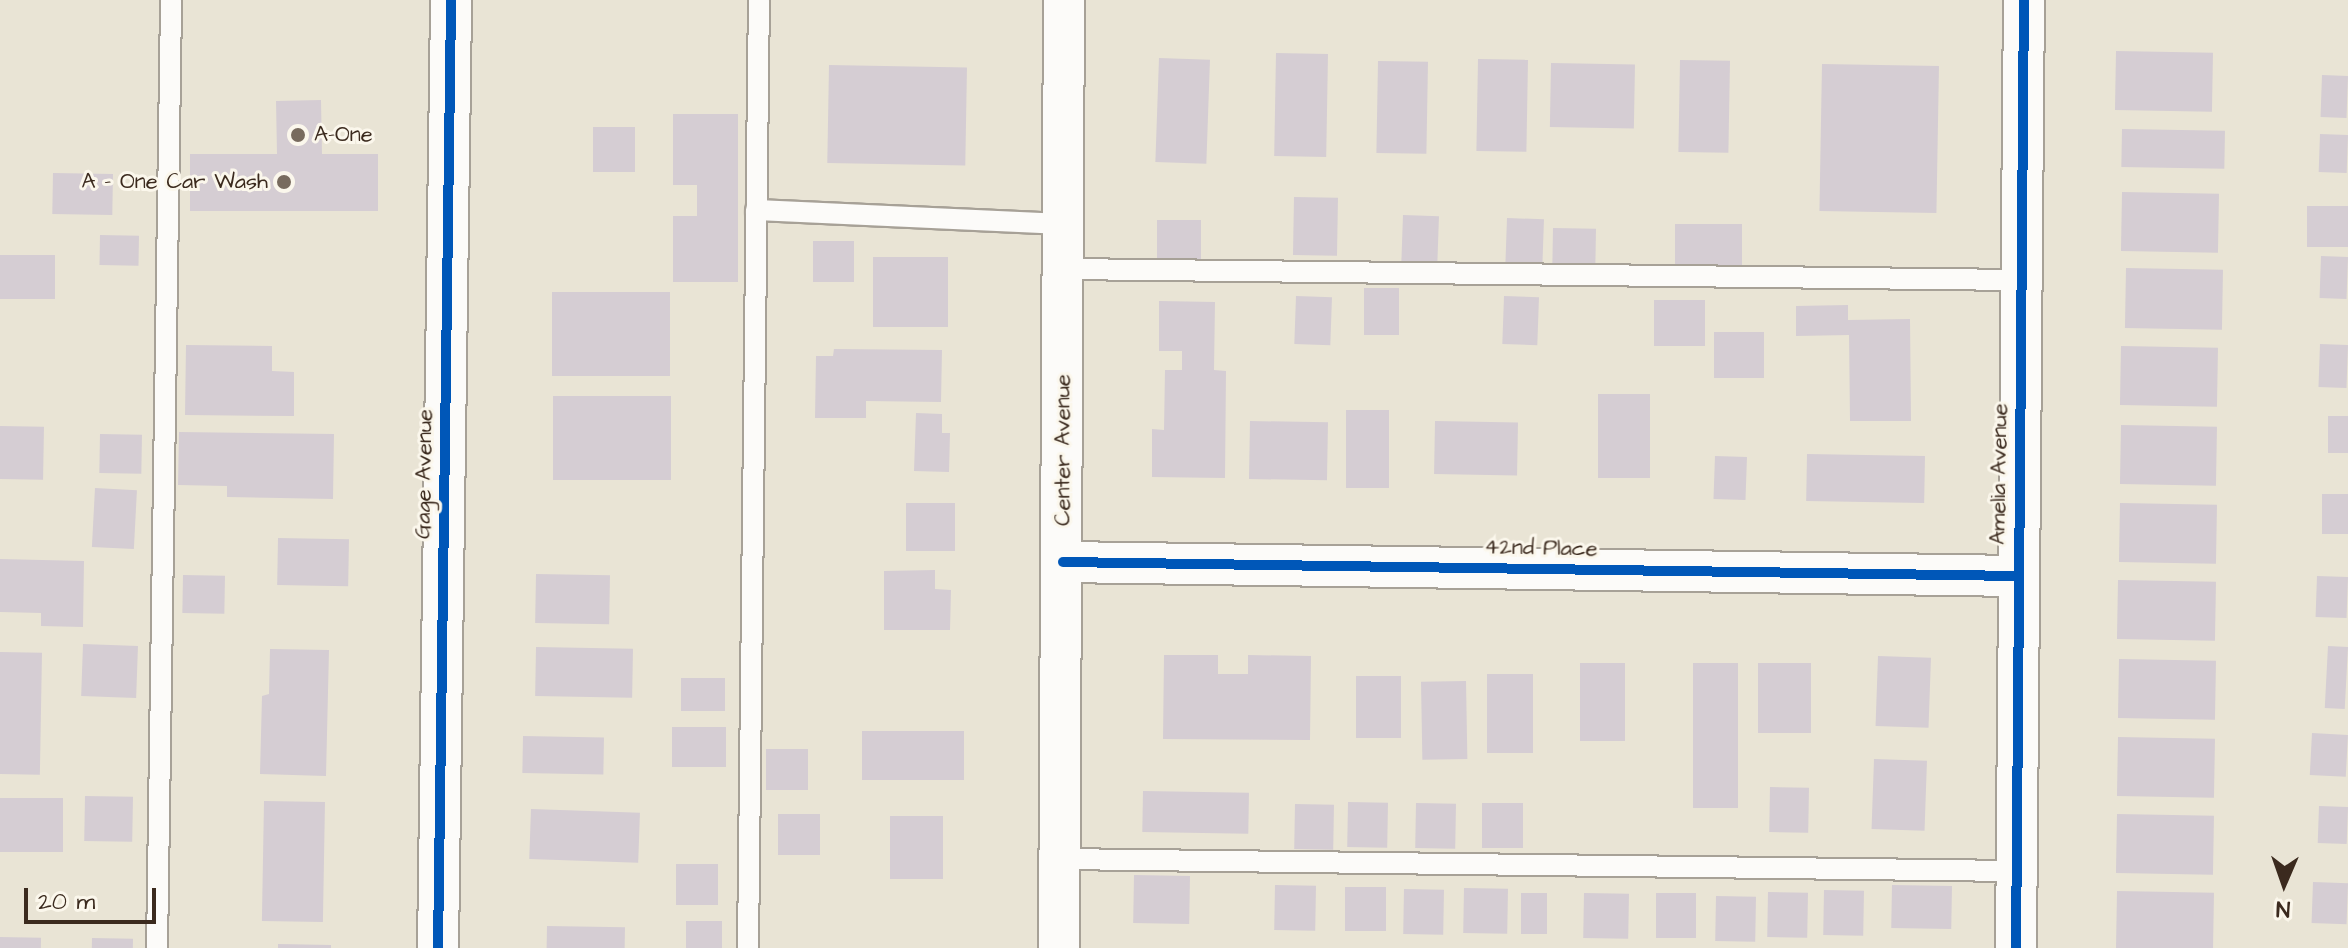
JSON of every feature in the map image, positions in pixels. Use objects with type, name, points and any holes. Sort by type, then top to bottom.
[{"type":"street","name":"Gage Avenue","points":[[438,948],[451,0]]},
{"type":"street","name":"Center Avenue","points":[[1059,948],[1064,0]]},
{"type":"street","name":"Amelia Avenue","points":[[2016,948],[2024,0]]},
{"type":"street","name":"42nd Place","points":[[1063,562],[2018,576]]},
{"type":"lane","points":[[157,948],[171,0]]},
{"type":"lane","points":[[748,948],[759,0]]},
{"type":"lane","points":[[756,210],[1064,224]]},
{"type":"lane","points":[[1064,269],[2021,280]]},
{"type":"lane","points":[[1059,859],[2016,871]]},
{"type":"building","points":[[2116,51],[2213,53],[2212,112],[2115,110]]},
{"type":"building","points":[[1276,53],[1328,54],[1326,157],[1274,156]]},
{"type":"building","points":[[1159,58],[1210,60],[1206,164],[1155,162]]},
{"type":"building","points":[[1478,59],[1528,60],[1526,152],[1476,151]]},
{"type":"building","points":[[1680,60],[1730,61],[1728,153],[1678,152]]},
{"type":"building","points":[[1378,61],[1428,62],[1426,154],[1376,153]]},
{"type":"building","points":[[1551,63],[1635,64],[1634,128],[1550,127]]},
{"type":"building","points":[[1822,64],[1939,66],[1936,213],[1819,211]]},
{"type":"building","points":[[829,65],[967,67],[965,165],[827,163]]},
{"type":"building","points":[[2322,75],[2348,76],[2347,118],[2321,117]]},
{"type":"building","name":"A - One Car Wash","points":[[321,100],[322,154],[378,154],[378,211],[190,211],[190,154],[277,154],[276,101]]},
{"type":"building","points":[[673,114],[738,114],[738,282],[673,282],[673,216],[697,216],[697,185],[673,185]]},
{"type":"building","points":[[593,127],[635,127],[635,172],[593,172]]},
{"type":"building","points":[[2122,129],[2225,131],[2224,169],[2121,167]]},
{"type":"building","points":[[2320,134],[2348,135],[2347,173],[2319,172]]},
{"type":"building","points":[[53,173],[113,174],[112,215],[52,214]]},
{"type":"building","points":[[2122,192],[2219,194],[2218,253],[2121,251]]},
{"type":"building","points":[[1294,197],[1338,198],[1337,256],[1293,255]]},
{"type":"building","points":[[2307,206],[2348,206],[2348,247],[2307,247]]},
{"type":"building","points":[[1403,215],[1439,216],[1437,264],[1401,263]]},
{"type":"building","points":[[1507,218],[1544,219],[1542,266],[1505,265]]},
{"type":"building","points":[[1157,220],[1201,220],[1201,259],[1157,259]]},
{"type":"building","points":[[1675,224],[1742,224],[1742,267],[1675,267]]},
{"type":"building","points":[[1553,228],[1596,229],[1595,267],[1552,266]]},
{"type":"building","points":[[100,235],[139,236],[138,266],[99,265]]},
{"type":"building","points":[[813,241],[854,241],[854,282],[813,282]]},
{"type":"building","points":[[0,255],[55,255],[55,299],[0,299]]},
{"type":"building","points":[[2321,256],[2348,257],[2347,299],[2320,298]]},
{"type":"building","points":[[873,257],[948,257],[948,327],[873,327]]},
{"type":"building","points":[[2126,268],[2223,270],[2222,330],[2125,328]]},
{"type":"building","points":[[1364,288],[1399,288],[1399,335],[1364,335]]},
{"type":"building","points":[[552,292],[670,292],[670,376],[552,376]]},
{"type":"building","points":[[1296,296],[1332,297],[1330,345],[1294,344]]},
{"type":"building","points":[[1504,296],[1539,297],[1537,345],[1502,344]]},
{"type":"building","points":[[1654,300],[1705,300],[1705,346],[1654,346]]},
{"type":"building","points":[[1159,301],[1215,302],[1214,370],[1226,371],[1225,478],[1152,477],[1152,429],[1164,430],[1165,370],[1182,370],[1182,351],[1159,351]]},
{"type":"building","points":[[1848,305],[1848,320],[1910,319],[1911,421],[1850,421],[1849,335],[1796,336],[1796,306]]},
{"type":"building","points":[[1714,332],[1764,332],[1764,378],[1714,378]]},
{"type":"building","points":[[2320,344],[2348,345],[2346,388],[2318,387]]},
{"type":"building","points":[[186,345],[272,346],[272,371],[294,372],[294,416],[185,415]]},
{"type":"building","points":[[2121,346],[2218,348],[2217,407],[2120,405]]},
{"type":"building","points":[[834,349],[942,350],[941,402],[866,401],[866,418],[815,418],[816,356],[833,356]]},
{"type":"building","points":[[1598,394],[1650,394],[1650,478],[1598,478]]},
{"type":"building","points":[[553,396],[671,396],[671,480],[553,480]]},
{"type":"building","points":[[1346,410],[1389,410],[1389,488],[1346,488]]},
{"type":"building","points":[[916,413],[942,414],[942,433],[950,433],[949,472],[914,471]]},
{"type":"building","points":[[2328,416],[2348,416],[2348,453],[2328,453]]},
{"type":"building","points":[[1250,421],[1328,422],[1327,480],[1249,479]]},
{"type":"building","points":[[1435,421],[1518,422],[1517,475],[1434,474]]},
{"type":"building","points":[[2121,425],[2217,427],[2216,486],[2120,484]]},
{"type":"building","points":[[0,426],[44,427],[43,480],[0,479]]},
{"type":"building","points":[[179,432],[334,434],[333,499],[227,497],[227,486],[178,485]]},
{"type":"building","points":[[100,434],[142,435],[141,474],[99,473]]},
{"type":"building","points":[[1807,454],[1925,456],[1924,503],[1806,501]]},
{"type":"building","points":[[1715,456],[1747,457],[1745,500],[1713,499]]},
{"type":"building","points":[[95,488],[137,490],[134,549],[92,547]]},
{"type":"building","points":[[2322,494],[2348,494],[2348,534],[2322,534]]},
{"type":"building","points":[[906,503],[955,503],[955,551],[906,551]]},
{"type":"building","points":[[2120,503],[2217,505],[2216,564],[2119,562]]},
{"type":"building","points":[[278,538],[349,539],[348,586],[277,585]]},
{"type":"building","points":[[0,559],[84,561],[83,627],[41,626],[41,613],[0,612]]},
{"type":"building","points":[[935,570],[935,589],[951,590],[950,630],[884,630],[884,571]]},
{"type":"building","points":[[536,574],[610,575],[609,624],[535,623]]},
{"type":"building","points":[[183,575],[225,576],[224,614],[182,613]]},
{"type":"building","points":[[2317,576],[2348,577],[2347,618],[2316,617]]},
{"type":"building","points":[[2118,580],[2216,582],[2215,641],[2117,639]]},
{"type":"building","points":[[83,644],[138,646],[136,698],[81,696]]},
{"type":"building","points":[[2328,646],[2348,647],[2345,709],[2325,708]]},
{"type":"building","points":[[536,647],[633,649],[632,698],[535,696]]},
{"type":"building","points":[[270,649],[329,650],[326,776],[260,774],[262,696],[269,694]]},
{"type":"building","points":[[0,652],[42,653],[40,775],[0,774]]},
{"type":"building","points":[[1164,655],[1218,655],[1218,674],[1248,674],[1248,655],[1311,656],[1310,740],[1163,739]]},
{"type":"building","points":[[1878,656],[1931,658],[1929,728],[1876,726]]},
{"type":"building","points":[[2119,659],[2216,661],[2215,720],[2118,718]]},
{"type":"building","points":[[1580,663],[1625,663],[1625,741],[1580,741]]},
{"type":"building","points":[[1693,663],[1738,663],[1738,808],[1693,808]]},
{"type":"building","points":[[1758,663],[1811,663],[1811,733],[1758,733]]},
{"type":"building","points":[[1487,674],[1533,674],[1533,753],[1487,753]]},
{"type":"building","points":[[1356,676],[1401,676],[1401,738],[1356,738]]},
{"type":"building","points":[[681,678],[725,678],[725,711],[681,711]]},
{"type":"building","points":[[1466,681],[1467,759],[1422,760],[1421,682]]},
{"type":"building","points":[[672,727],[726,727],[726,767],[672,767]]},
{"type":"building","points":[[862,731],[964,731],[964,780],[862,780]]},
{"type":"building","points":[[2312,733],[2348,735],[2346,777],[2310,775]]},
{"type":"building","points":[[523,736],[604,737],[603,774],[522,773]]},
{"type":"building","points":[[2118,737],[2215,739],[2214,798],[2117,796]]},
{"type":"building","points":[[766,749],[808,749],[808,790],[766,790]]},
{"type":"building","points":[[1874,759],[1927,761],[1925,831],[1872,829]]},
{"type":"building","points":[[1770,787],[1809,788],[1808,833],[1769,832]]},
{"type":"building","points":[[1143,791],[1249,793],[1248,834],[1142,832]]},
{"type":"building","points":[[85,796],[133,797],[132,842],[84,841]]},
{"type":"building","points":[[0,798],[63,798],[63,852],[0,852]]},
{"type":"building","points":[[264,801],[325,802],[323,922],[262,921]]},
{"type":"building","points":[[1348,802],[1388,803],[1387,848],[1347,847]]},
{"type":"building","points":[[1416,803],[1456,804],[1455,849],[1415,848]]},
{"type":"building","points":[[1482,803],[1523,803],[1523,848],[1482,848]]},
{"type":"building","points":[[1295,804],[1334,805],[1333,850],[1294,849]]},
{"type":"building","points":[[2319,806],[2348,807],[2347,844],[2318,843]]},
{"type":"building","points":[[531,809],[640,813],[638,863],[529,859]]},
{"type":"building","points":[[778,814],[820,814],[820,855],[778,855]]},
{"type":"building","points":[[2117,814],[2214,816],[2213,875],[2116,873]]},
{"type":"building","points":[[890,816],[943,816],[943,879],[890,879]]},
{"type":"building","points":[[676,864],[718,864],[718,905],[676,905]]},
{"type":"building","points":[[1134,875],[1190,876],[1189,924],[1133,923]]},
{"type":"building","points":[[2313,882],[2348,883],[2347,924],[2312,923]]},
{"type":"building","points":[[1275,885],[1316,886],[1315,931],[1274,930]]},
{"type":"building","points":[[1892,885],[1952,886],[1951,929],[1891,928]]},
{"type":"building","points":[[1345,887],[1386,887],[1386,931],[1345,931]]},
{"type":"building","points":[[1464,888],[1508,889],[1507,934],[1463,933]]},
{"type":"building","points":[[1404,889],[1444,890],[1443,935],[1403,934]]},
{"type":"building","points":[[1824,890],[1864,891],[1863,936],[1823,935]]},
{"type":"building","points":[[2117,891],[2214,893],[2213,948],[2116,948]]},
{"type":"building","points":[[1768,892],[1808,893],[1807,938],[1767,937]]},
{"type":"building","points":[[1521,893],[1547,893],[1547,934],[1521,934]]},
{"type":"building","points":[[1584,893],[1629,894],[1628,939],[1583,938]]},
{"type":"building","points":[[1656,893],[1696,893],[1696,938],[1656,938]]},
{"type":"building","points":[[1716,896],[1756,897],[1755,942],[1715,941]]},
{"type":"building","points":[[686,921],[722,921],[722,948],[686,948]]},
{"type":"building","points":[[547,926],[625,927],[625,948],[547,948]]},
{"type":"building","points":[[0,937],[41,938],[41,948],[0,948]]},
{"type":"building","points":[[92,938],[133,939],[133,948],[92,948]]},
{"type":"building","points":[[278,944],[331,945],[331,948],[278,948]]},
{"type":"cycle path","points":[[438,948],[451,0]]},
{"type":"cycle path","points":[[2016,948],[2024,0]]},
{"type":"cycle path","points":[[1063,562],[2018,576]]},
{"type":"place","name":"A-One","points":[[298,135]]},
{"type":"place","name":"A - One Car Wash","points":[[284,182]]}]
